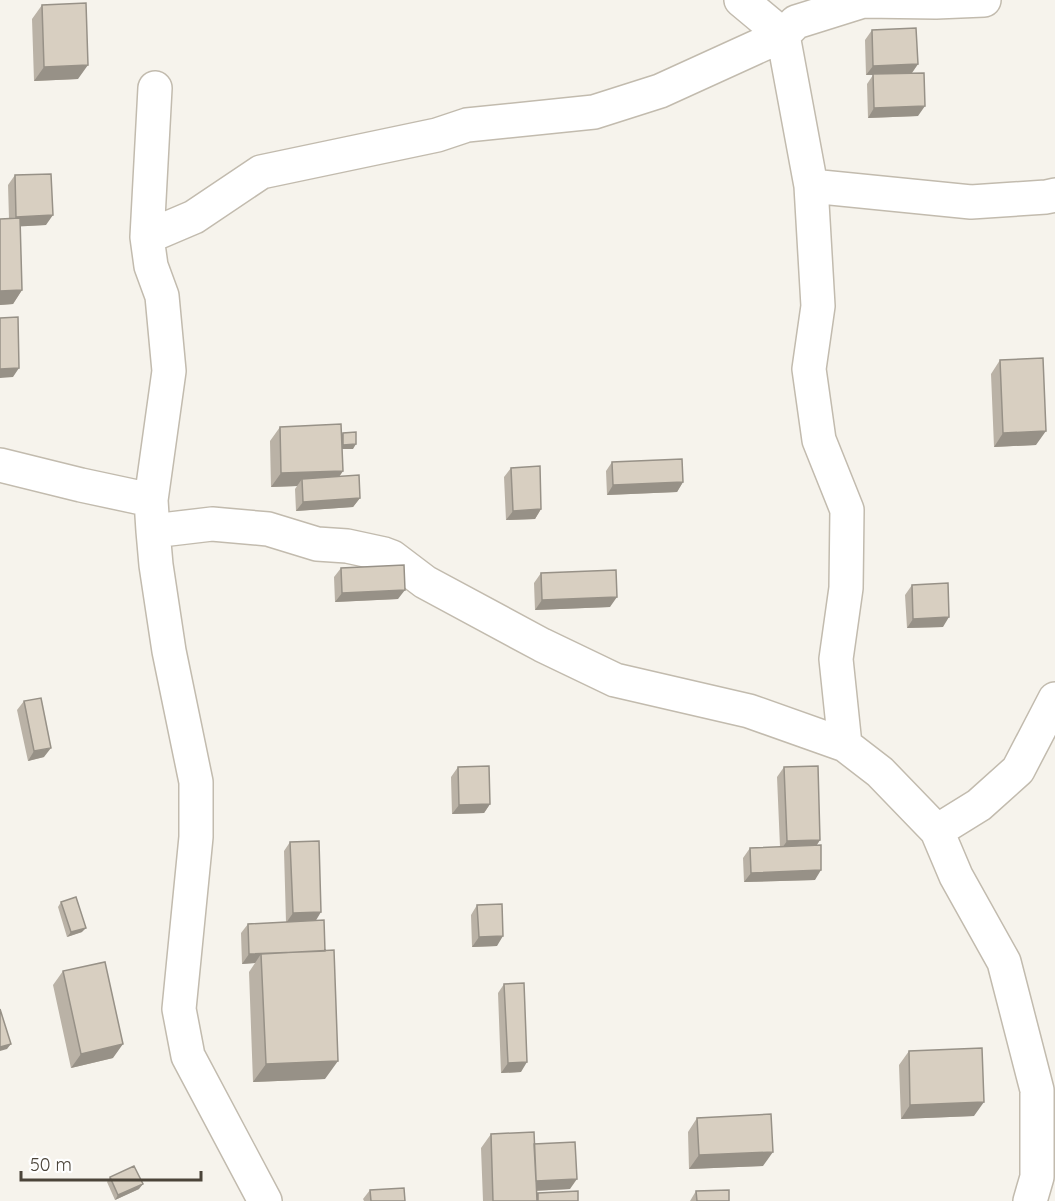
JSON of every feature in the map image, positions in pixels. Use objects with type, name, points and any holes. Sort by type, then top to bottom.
[{"type":"street","points":[[741,0],[783,35],[811,186],[818,306],[809,369],[819,440],[847,510],[846,588],[836,659],[845,745]]},
{"type":"street","points":[[147,237],[194,217],[261,172],[437,135],[467,125],[594,112],[660,91],[783,35],[796,22],[864,1],[984,0]]},
{"type":"street","points":[[155,88],[147,237],[151,266],[162,296],[169,371],[152,516],[168,651],[196,782],[196,837],[179,1009],[188,1056],[265,1201]]},
{"type":"street","points":[[811,186],[971,202],[1055,195]]},
{"type":"street","points":[[0,465],[81,485],[152,516],[268,529],[317,544],[346,546],[384,554],[392,557],[425,582],[542,645],[615,680],[749,711],[845,745],[880,772],[937,831],[956,876],[1004,962],[1037,1090],[1037,1177],[1030,1201]]},
{"type":"street","points":[[937,831],[980,805],[1018,770],[1055,699]]},
{"type":"building","points":[[86,3],[88,65],[44,67],[42,5]]},
{"type":"building","points":[[916,28],[918,64],[873,66],[872,30]]},
{"type":"building","points":[[924,73],[925,106],[874,108],[873,74]]},
{"type":"building","points":[[51,174],[53,215],[16,217],[15,175]]},
{"type":"building","points":[[20,218],[22,290],[0,291],[0,219]]},
{"type":"building","points":[[18,317],[19,368],[0,369],[0,318]]},
{"type":"building","points":[[1043,358],[1046,431],[1003,433],[1000,360]]},
{"type":"building","points":[[341,424],[343,471],[281,473],[280,427]]},
{"type":"building","points":[[356,432],[356,444],[343,445],[343,433]]},
{"type":"building","points":[[682,459],[683,482],[613,485],[612,462]]},
{"type":"building","points":[[540,466],[541,509],[513,511],[511,468]]},
{"type":"building","points":[[359,475],[360,498],[303,502],[302,479]]},
{"type":"building","points":[[404,565],[405,590],[342,593],[341,568]]},
{"type":"building","points":[[616,570],[617,597],[542,600],[541,573]]},
{"type":"building","points":[[948,583],[949,617],[913,619],[912,585]]},
{"type":"building","points":[[41,698],[51,748],[34,751],[24,701]]},
{"type":"building","points":[[489,766],[490,804],[459,805],[458,767]]},
{"type":"building","points":[[818,766],[820,840],[787,841],[784,767]]},
{"type":"building","points":[[319,841],[321,912],[293,913],[290,842]]},
{"type":"building","points":[[821,845],[821,870],[751,873],[750,848]]},
{"type":"building","points":[[76,897],[86,928],[71,932],[61,902]]},
{"type":"building","points":[[502,904],[503,936],[479,937],[477,905]]},
{"type":"building","points":[[324,920],[325,951],[249,954],[248,924]]},
{"type":"building","points":[[334,950],[338,1061],[266,1064],[261,954]]},
{"type":"building","points":[[105,962],[123,1044],[81,1054],[63,971]]},
{"type":"building","points":[[524,983],[527,1062],[508,1063],[504,984]]},
{"type":"building","points":[[0,1009],[11,1044],[0,1047]]},
{"type":"building","points":[[982,1048],[984,1102],[910,1105],[909,1051]]},
{"type":"building","points":[[771,1114],[773,1152],[699,1155],[697,1118]]},
{"type":"building","points":[[534,1132],[537,1201],[493,1201],[491,1134]]},
{"type":"building","points":[[575,1142],[577,1179],[536,1181],[534,1144]]},
{"type":"building","points":[[134,1166],[143,1184],[118,1195],[110,1177]]},
{"type":"building","points":[[404,1188],[405,1201],[371,1201],[370,1190]]},
{"type":"building","points":[[729,1190],[729,1201],[697,1201],[696,1191]]},
{"type":"building","points":[[578,1191],[578,1201],[538,1201],[538,1193]]}]
